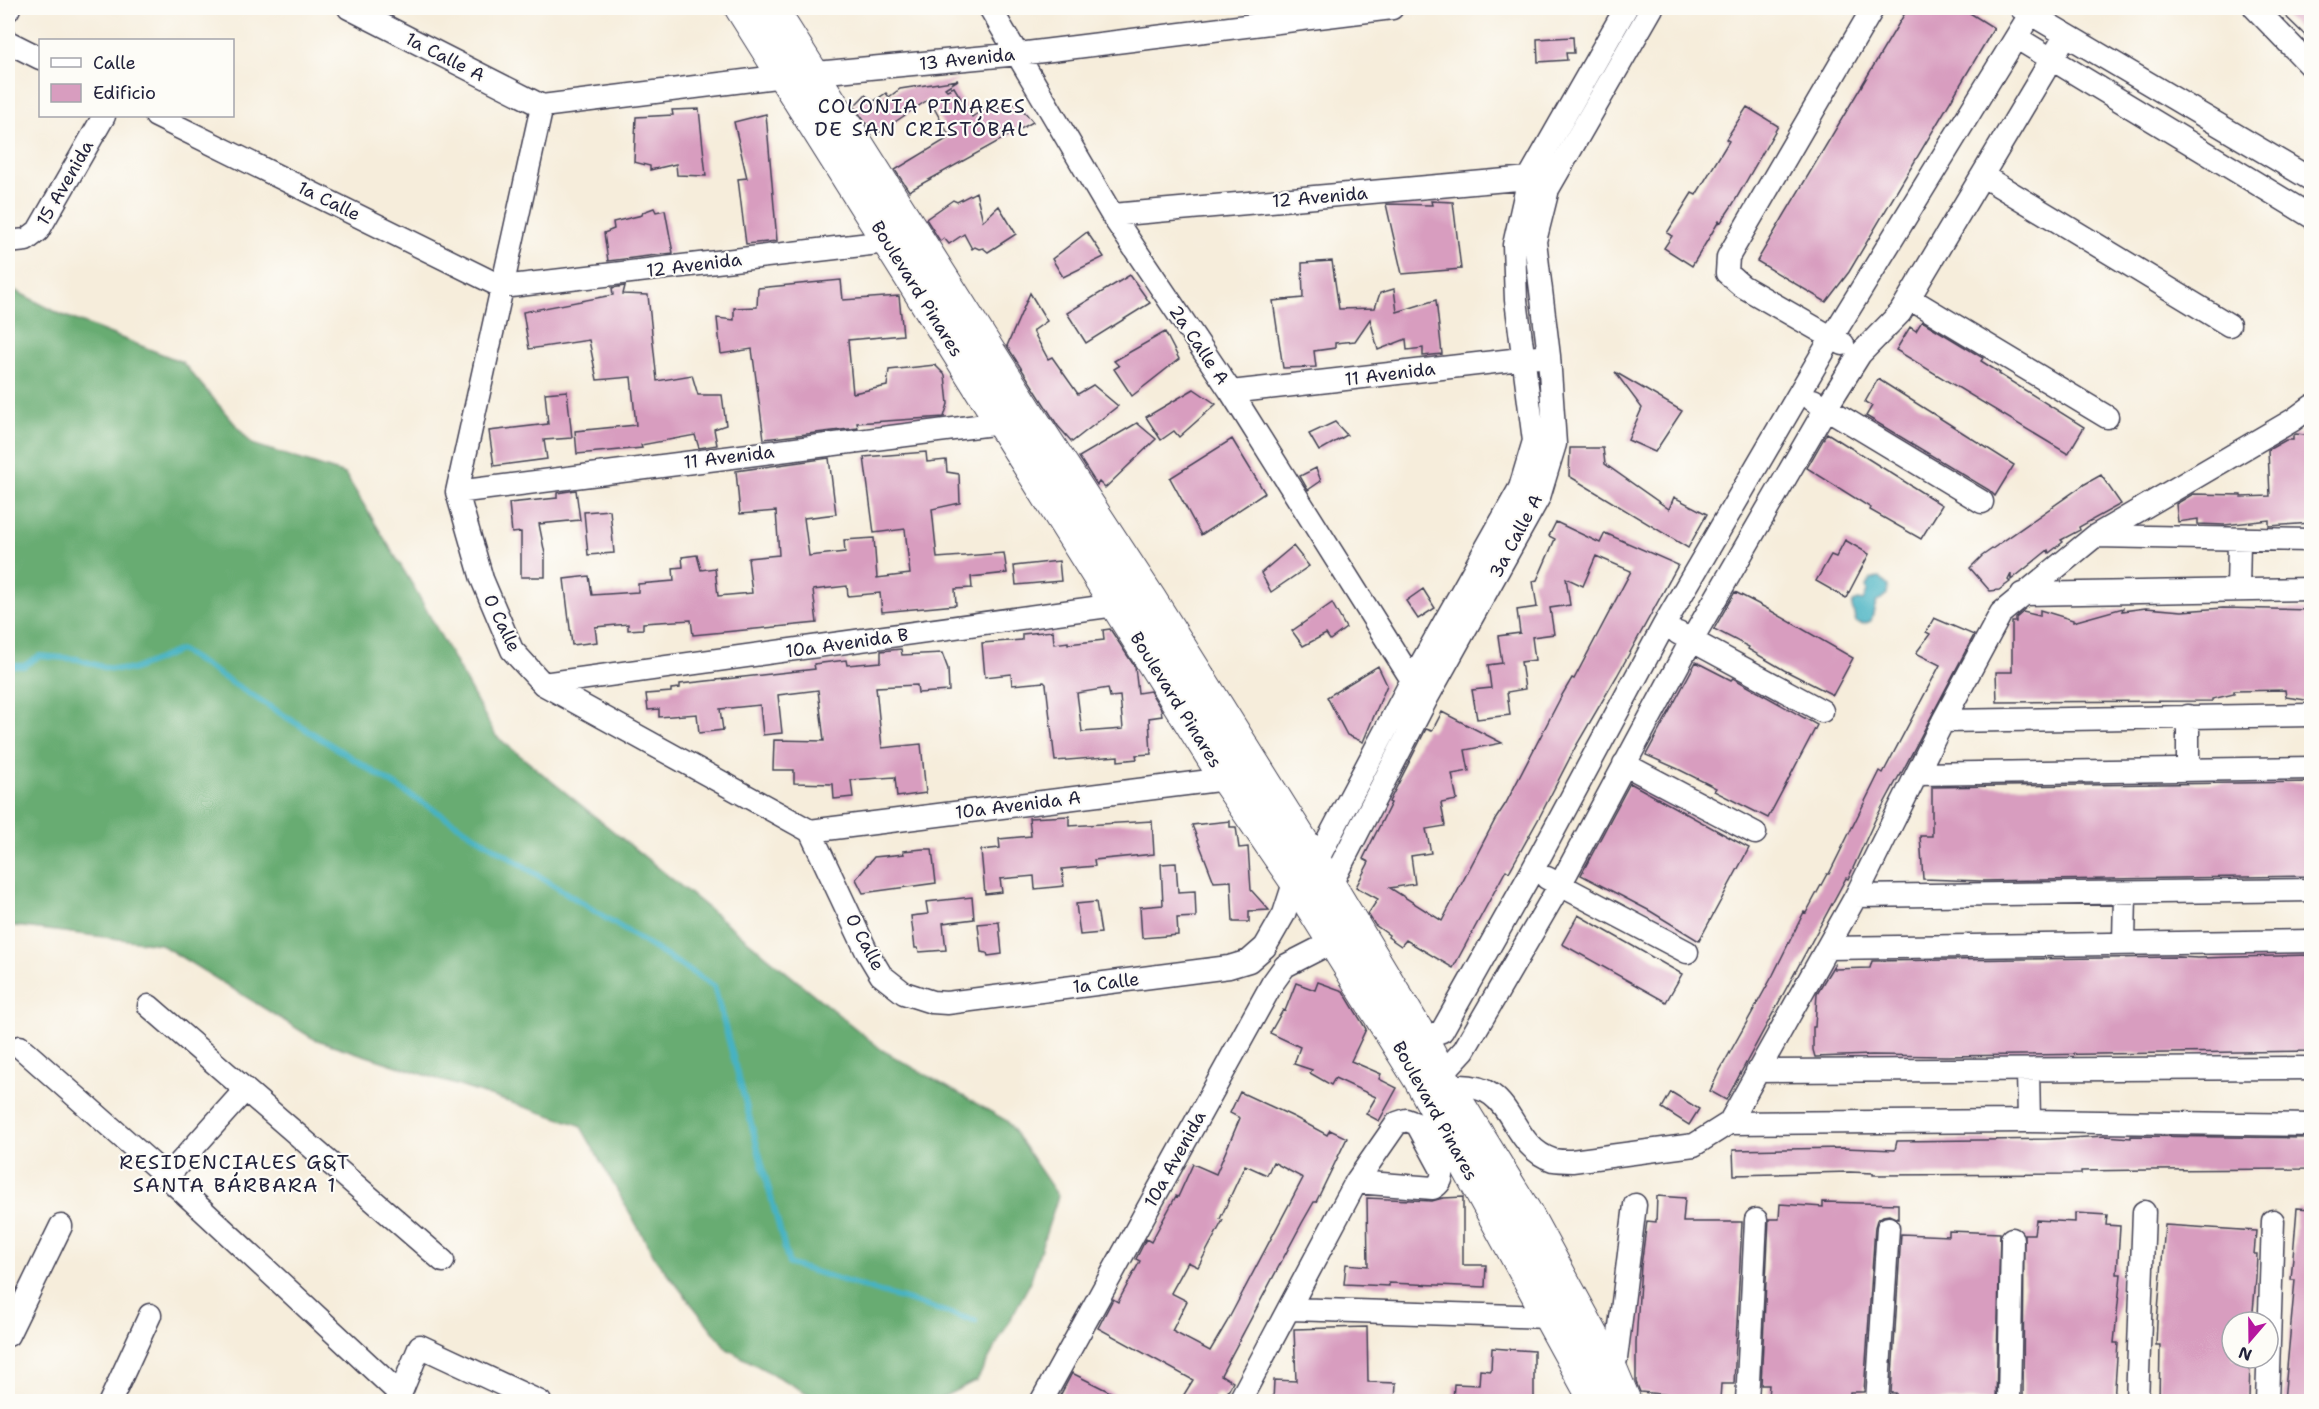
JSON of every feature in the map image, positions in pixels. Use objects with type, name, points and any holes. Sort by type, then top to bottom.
[{"type":"street","name":"1a Calle A","points":[[349,8],[542,106]]},
{"type":"street","name":"Boulevard Pinares","points":[[741,8],[798,75],[1030,416],[1150,599],[1334,941],[1411,1042]]},
{"type":"street","name":"Boulevard Pinares","points":[[771,8],[798,75],[887,242],[1226,779],[1307,890],[1411,1042],[1563,1313],[1596,1401]]},
{"type":"street","name":"2a Calle A","points":[[990,8],[1112,215],[1231,392],[1412,680]]},
{"type":"street","name":"13 Avenida","points":[[542,106],[798,75],[1019,54],[1392,8]]},
{"type":"street","name":"3a Calle A","points":[[1307,890],[1412,680],[1520,488],[1534,441],[1516,300],[1514,245],[1528,178],[1626,8]]},
{"type":"street","name":"3a Calle A","points":[[1307,890],[1427,698],[1539,497],[1555,444],[1549,356],[1535,241],[1548,189],[1652,8]]},
{"type":"street","points":[[1860,354],[1735,282],[1727,273],[1726,266],[1728,257],[1874,8]]},
{"type":"street","points":[[2255,8],[2312,67]]},
{"type":"street","points":[[1411,1042],[1442,1031],[1532,871],[1664,625],[1832,337],[2017,38],[2026,10],[2312,180]]},
{"type":"street","points":[[1436,1087],[1464,1050],[1560,885],[1691,640],[1826,408],[1860,354],[1900,313],[2066,35]]},
{"type":"street","points":[[2017,38],[2312,217]]},
{"type":"street","points":[[8,42],[39,58]]},
{"type":"street","name":"0 Calle","points":[[542,106],[457,492],[482,579],[512,650],[543,684],[810,831],[873,963],[887,980],[904,993]]},
{"type":"street","name":"15 Avenida","points":[[13,242],[32,236],[42,224],[103,117]]},
{"type":"street","name":"1a Calle","points":[[158,117],[502,287]]},
{"type":"street","points":[[2222,163],[2237,136]]},
{"type":"street","points":[[1983,176],[2229,325]]},
{"type":"street","name":"12 Avenida","points":[[1112,215],[1528,178]]},
{"type":"street","name":"12 Avenida","points":[[502,287],[887,242]]},
{"type":"street","points":[[1909,298],[2108,417]]},
{"type":"street","name":"11 Avenida","points":[[1231,392],[1549,356]]},
{"type":"street","points":[[1799,392],[1982,502]]},
{"type":"street","points":[[1436,1087],[1464,1085],[1482,1088],[1496,1098],[1530,1146],[1553,1160],[1572,1161],[1694,1145],[1729,1123],[1856,896],[1944,720],[2001,613],[2095,536],[2302,420],[2312,406]]},
{"type":"street","name":"11 Avenida","points":[[457,492],[1002,423]]},
{"type":"street","points":[[2095,536],[2312,540]]},
{"type":"street","points":[[2238,590],[2239,540]]},
{"type":"street","points":[[2022,594],[2312,589]]},
{"type":"street","name":"10a Avenida B","points":[[543,684],[1117,606],[1150,599]]},
{"type":"street","points":[[1664,625],[1822,711]]},
{"type":"street","points":[[1944,720],[2312,715]]},
{"type":"street","points":[[2188,716],[2188,770]]},
{"type":"street","points":[[1624,764],[1755,833]]},
{"type":"street","points":[[1917,774],[2312,768]]},
{"type":"street","name":"10a Avenida A","points":[[810,831],[1226,779]]},
{"type":"street","points":[[1532,871],[1687,952]]},
{"type":"street","name":"1a Calle","points":[[904,993],[932,1002],[947,1003],[1239,965],[1249,961],[1265,947],[1307,890]]},
{"type":"street","points":[[1856,896],[2312,890]]},
{"type":"street","points":[[2124,943],[2125,893]]},
{"type":"street","name":"10a Avenida","points":[[1041,1401],[1272,984],[1285,966],[1334,941]]},
{"type":"street","points":[[1827,948],[2312,941]]},
{"type":"street","points":[[149,1006],[443,1261]]},
{"type":"street","points":[[20,1047],[167,1177],[398,1398],[420,1346],[540,1401]]},
{"type":"street","points":[[1757,1071],[2312,1068]]},
{"type":"street","points":[[2028,1070],[2030,1121]]},
{"type":"street","points":[[167,1177],[245,1089]]},
{"type":"street","points":[[1729,1123],[2030,1121],[2312,1125]]},
{"type":"street","points":[[1239,1401],[1356,1182]]},
{"type":"street","points":[[1612,1371],[1616,1359],[1635,1205]]},
{"type":"street","points":[[2137,1401],[2144,1212]]},
{"type":"street","points":[[1748,1401],[1756,1220]]},
{"type":"street","points":[[2267,1401],[2273,1221]]},
{"type":"street","points":[[8,1335],[61,1226]]},
{"type":"street","points":[[1877,1401],[1888,1228]]},
{"type":"street","points":[[2009,1401],[2012,1239]]},
{"type":"street","points":[[1290,1309],[1563,1313]]},
{"type":"street","name":"Boulevard Pinares","points":[[1563,1313],[1612,1371],[1625,1401]]},
{"type":"street","points":[[110,1401],[150,1316]]},
{"type":"green space","points":[[8,287],[60,314],[182,362],[252,444],[345,474],[412,584],[496,736],[882,1050],[1007,1121],[1058,1196],[1029,1285],[977,1380],[935,1401],[821,1401],[727,1349],[656,1259],[580,1125],[314,1039],[160,944],[8,925]]},
{"type":"water","points":[[1880,578],[1888,586],[1887,594],[1876,603],[1871,621],[1864,624],[1856,622],[1853,602],[1863,601],[1867,592],[1866,586],[1871,579]]},
{"type":"building","points":[[1908,8],[1962,8],[1994,28],[1849,272],[1826,302],[1757,261]]},
{"type":"building","points":[[2277,8],[2312,8],[2312,42]]},
{"type":"building","points":[[1573,37],[1574,53],[1566,53],[1567,60],[1538,62],[1537,39]]},
{"type":"building","points":[[958,80],[945,88],[947,90],[954,87],[972,117],[994,102],[1000,110],[1017,103],[1033,122],[909,191],[895,170],[950,137],[929,99],[877,134],[873,127],[869,128],[854,106],[865,95],[874,101],[886,93],[889,97],[900,89]]},
{"type":"building","points":[[1747,107],[1778,126],[1733,204],[1721,222],[1719,221],[1692,266],[1664,248],[1672,236],[1667,233],[1692,193],[1696,195],[1729,141],[1726,139]]},
{"type":"building","points":[[699,109],[706,176],[677,175],[676,164],[650,170],[650,166],[634,162],[636,117],[673,115],[672,110]]},
{"type":"building","points":[[766,114],[777,241],[746,244],[738,179],[747,178],[734,122]]},
{"type":"building","points":[[976,192],[983,221],[999,206],[1016,234],[988,252],[983,248],[972,249],[964,234],[949,244],[944,238],[940,241],[926,219],[953,200],[957,202]]},
{"type":"building","points":[[1431,201],[1453,202],[1461,269],[1402,274],[1386,204],[1432,205]]},
{"type":"building","points":[[654,208],[656,212],[665,210],[673,253],[608,261],[604,233],[614,229],[613,222],[642,215],[643,212]]},
{"type":"building","points":[[1087,232],[1104,257],[1063,277],[1052,259]]},
{"type":"building","points":[[1332,261],[1339,309],[1375,308],[1380,293],[1394,289],[1397,312],[1436,300],[1442,354],[1423,356],[1423,348],[1407,350],[1406,339],[1378,350],[1370,319],[1355,341],[1335,343],[1335,348],[1314,351],[1316,367],[1283,368],[1273,301],[1303,298],[1302,263]]},
{"type":"building","points":[[1130,275],[1150,303],[1086,343],[1067,313]]},
{"type":"building","points":[[841,280],[843,300],[899,296],[903,335],[848,340],[853,393],[887,386],[889,370],[935,365],[945,375],[948,404],[944,417],[857,423],[858,428],[764,439],[752,349],[721,354],[717,318],[734,320],[734,308],[757,307],[758,288]]},
{"type":"building","points":[[625,286],[623,294],[648,295],[657,381],[692,375],[698,395],[722,395],[726,425],[714,429],[717,445],[699,448],[695,435],[641,445],[642,448],[577,454],[575,431],[636,425],[631,377],[597,380],[589,340],[529,349],[523,312],[613,295],[612,288]]},
{"type":"building","points":[[1030,293],[1047,321],[1033,331],[1048,359],[1052,357],[1078,394],[1093,385],[1118,406],[1072,442],[1058,426],[1007,346]]},
{"type":"building","points":[[1922,321],[1983,358],[1981,361],[1999,374],[2084,427],[2068,454],[1896,350],[1910,327],[1916,331]]},
{"type":"building","points":[[1165,332],[1179,359],[1132,396],[1114,369],[1119,366],[1114,361]]},
{"type":"building","points":[[1615,372],[1682,411],[1655,452],[1628,440],[1642,408]]},
{"type":"building","points":[[1878,379],[2014,465],[1995,496],[1989,490],[1866,416],[1872,406],[1865,402]]},
{"type":"building","points":[[1194,389],[1216,404],[1179,437],[1174,431],[1161,440],[1146,417]]},
{"type":"building","points":[[567,391],[572,438],[544,440],[547,459],[494,466],[489,431],[548,424],[545,393]]},
{"type":"building","points":[[1335,422],[1347,435],[1319,451],[1309,434]]},
{"type":"building","points":[[1137,423],[1156,439],[1105,488],[1099,482],[1097,485],[1079,457]]},
{"type":"building","points":[[1827,433],[1942,505],[1921,539],[1870,510],[1871,508],[1807,468]]},
{"type":"building","points":[[2296,434],[2312,436],[2312,523],[2269,526],[2269,520],[2225,525],[2198,524],[2198,519],[2178,522],[2176,504],[2193,494],[2270,496],[2268,450],[2286,440],[2293,440]]},
{"type":"building","points":[[1232,439],[1265,493],[1201,535],[1170,478]]},
{"type":"building","points":[[1570,448],[1603,448],[1605,464],[1669,509],[1674,497],[1707,514],[1688,548],[1569,476]]},
{"type":"building","points":[[926,452],[927,462],[946,460],[947,472],[959,474],[960,503],[932,509],[937,558],[1004,553],[1007,573],[971,577],[972,588],[955,589],[956,605],[882,612],[880,593],[848,596],[847,586],[813,590],[817,623],[693,635],[691,620],[643,623],[643,629],[628,630],[628,624],[595,627],[597,642],[572,645],[564,579],[589,576],[592,595],[638,592],[638,584],[674,581],[673,568],[683,567],[682,557],[697,555],[701,570],[715,568],[718,596],[752,593],[748,558],[779,555],[776,511],[740,514],[736,471],[829,458],[836,514],[804,518],[809,556],[845,552],[844,540],[874,538],[877,578],[910,574],[905,529],[874,533],[864,457]]},
{"type":"building","points":[[1316,468],[1321,481],[1308,490],[1300,476]]},
{"type":"building","points":[[2101,475],[2121,504],[2079,527],[2080,530],[2061,540],[2063,542],[2049,553],[2048,550],[2011,580],[2011,574],[2008,580],[2010,582],[1999,590],[1990,591],[1970,568],[1982,556]]},
{"type":"building","points":[[576,490],[580,520],[539,524],[545,554],[545,577],[521,577],[521,532],[512,533],[509,503],[557,498],[557,493]]},
{"type":"building","points":[[610,510],[614,553],[588,555],[584,512]]},
{"type":"building","points":[[1556,522],[1600,543],[1605,533],[1678,565],[1576,746],[1509,872],[1506,870],[1453,968],[1406,940],[1401,946],[1388,937],[1389,935],[1375,925],[1368,914],[1378,899],[1356,887],[1369,862],[1363,859],[1391,803],[1389,802],[1426,729],[1432,731],[1442,712],[1502,743],[1465,750],[1469,771],[1452,774],[1457,800],[1441,803],[1445,826],[1426,829],[1431,853],[1411,856],[1415,884],[1390,888],[1442,921],[1631,571],[1596,556],[1583,586],[1566,578],[1570,605],[1550,608],[1554,634],[1532,637],[1535,660],[1521,662],[1525,689],[1507,692],[1510,715],[1477,719],[1472,690],[1491,688],[1488,665],[1502,663],[1498,636],[1520,633],[1517,610],[1537,607],[1533,581],[1537,580],[1555,539],[1549,536]]},
{"type":"building","points":[[1845,540],[1869,554],[1846,598],[1816,581],[1831,555],[1836,557]]},
{"type":"building","points":[[1293,546],[1309,566],[1271,592],[1261,573]]},
{"type":"building","points":[[1059,561],[1061,581],[1016,585],[1014,566]]},
{"type":"building","points":[[1423,589],[1435,608],[1418,619],[1406,601]]},
{"type":"building","points":[[1735,592],[1853,658],[1833,695],[1784,670],[1748,649],[1749,647],[1714,629]]},
{"type":"building","points":[[1332,603],[1346,628],[1330,640],[1326,634],[1303,646],[1292,631]]},
{"type":"building","points":[[2123,608],[2122,611],[2146,608],[2182,611],[2223,608],[2312,610],[2312,701],[2286,697],[2285,690],[2234,691],[2234,694],[2212,699],[2212,701],[1997,702],[1996,672],[2012,672],[2012,622],[2016,622],[2016,618],[2023,612],[2040,616],[2040,610],[2073,620],[2073,622]]},
{"type":"building","points":[[1934,618],[1974,635],[1875,820],[1848,879],[1846,878],[1726,1100],[1710,1091],[1719,1072],[1773,975],[1804,912],[1806,913],[1829,874],[1880,771],[1883,773],[1940,665],[1916,653],[1930,634],[1926,632]]},
{"type":"building","points":[[1110,629],[1135,667],[1138,693],[1150,691],[1161,709],[1162,716],[1149,718],[1151,754],[1136,755],[1137,759],[1118,761],[1118,756],[1055,761],[1046,684],[1044,682],[1012,685],[1011,674],[985,677],[982,643],[1022,640],[1022,634],[1053,631],[1054,644],[1068,642],[1068,644],[1104,640],[1103,630]],"holes":[[[1108,688],[1110,697],[1120,696],[1123,729],[1082,732],[1077,693]]]},
{"type":"building","points":[[901,649],[902,655],[942,653],[948,669],[949,691],[918,693],[917,685],[876,687],[882,748],[921,744],[926,793],[897,797],[895,777],[851,780],[853,797],[834,799],[833,784],[794,783],[794,770],[773,770],[774,740],[824,741],[818,690],[778,695],[782,733],[763,735],[760,705],[720,709],[723,730],[699,733],[697,714],[659,717],[659,709],[648,710],[646,694],[671,692],[671,689],[680,688],[680,684],[815,669],[814,664],[846,660],[847,665],[881,662],[881,651]]},
{"type":"building","points":[[1696,662],[1731,680],[1733,678],[1817,725],[1768,818],[1714,791],[1716,788],[1646,755]]},
{"type":"building","points":[[1378,666],[1387,685],[1363,742],[1347,735],[1327,697]]},
{"type":"building","points":[[2312,782],[2312,876],[1981,881],[1923,879],[1920,836],[1932,836],[1932,787]]},
{"type":"building","points":[[1630,783],[1749,848],[1699,941],[1650,911],[1581,875]]},
{"type":"building","points":[[1069,816],[1069,826],[1152,821],[1154,854],[1094,860],[1095,866],[1062,869],[1064,886],[1035,889],[1034,876],[1000,879],[1002,892],[985,894],[981,850],[1000,848],[999,839],[1031,836],[1029,818]]},
{"type":"building","points":[[1230,821],[1230,827],[1236,827],[1239,848],[1248,847],[1251,890],[1269,910],[1249,911],[1249,922],[1233,922],[1231,881],[1214,882],[1192,825]]},
{"type":"building","points":[[932,849],[936,883],[863,893],[856,879],[874,857],[904,854],[903,851]]},
{"type":"building","points":[[1176,863],[1178,892],[1195,891],[1196,917],[1177,918],[1178,935],[1142,938],[1140,907],[1163,905],[1161,864]]},
{"type":"building","points":[[972,897],[974,919],[943,923],[946,950],[919,952],[918,948],[915,948],[911,916],[928,914],[926,902]]},
{"type":"building","points":[[1096,902],[1101,933],[1080,935],[1076,904]]},
{"type":"building","points":[[1578,915],[1682,974],[1666,1002],[1562,944]]},
{"type":"building","points":[[999,922],[1002,954],[988,956],[987,953],[981,952],[978,924]]},
{"type":"building","points":[[2312,955],[2312,1051],[1815,1057],[1813,1050],[1817,993],[1834,965],[1834,969],[1870,968],[1872,961]]},
{"type":"building","points":[[1318,982],[1343,991],[1366,1029],[1351,1061],[1381,1074],[1379,1079],[1397,1088],[1379,1121],[1366,1114],[1376,1097],[1335,1078],[1331,1085],[1310,1073],[1312,1070],[1294,1064],[1300,1047],[1270,1033],[1283,1010],[1285,1011],[1296,983],[1315,990]]},
{"type":"building","points":[[1240,1092],[1327,1135],[1330,1130],[1347,1138],[1316,1202],[1302,1223],[1221,1375],[1233,1382],[1225,1397],[1217,1392],[1211,1401],[1180,1401],[1193,1380],[1098,1328],[1113,1299],[1118,1302],[1140,1261],[1136,1259],[1146,1239],[1151,1242],[1176,1196],[1178,1197],[1193,1164],[1216,1174],[1240,1118],[1230,1113]],"holes":[[[1273,1162],[1303,1178],[1210,1351],[1172,1331],[1187,1301],[1171,1293],[1188,1262],[1198,1267],[1223,1220],[1220,1219],[1245,1165],[1267,1175]]]},
{"type":"building","points":[[1671,1092],[1699,1109],[1689,1125],[1662,1108]]},
{"type":"building","points":[[2106,1136],[2312,1138],[2312,1169],[2081,1171],[2081,1174],[1873,1175],[1873,1173],[1850,1172],[1734,1175],[1733,1150],[1844,1148],[1895,1150],[1897,1141]]},
{"type":"building","points":[[1657,1196],[1685,1198],[1683,1222],[1742,1222],[1734,1384],[1721,1384],[1720,1400],[1640,1392],[1636,1382],[1641,1266],[1647,1221],[1656,1222]]},
{"type":"building","points":[[1463,1197],[1463,1265],[1486,1265],[1485,1287],[1389,1283],[1389,1286],[1344,1284],[1346,1264],[1368,1266],[1367,1198],[1432,1201]]},
{"type":"building","points":[[1823,1202],[1898,1204],[1898,1219],[1889,1215],[1883,1216],[1877,1220],[1875,1227],[1864,1392],[1850,1392],[1849,1401],[1768,1398],[1769,1385],[1761,1385],[1769,1219],[1779,1219],[1780,1204],[1823,1207]]},
{"type":"building","points":[[2297,1208],[2312,1209],[2312,1400],[2284,1401],[2295,1280],[2291,1280]]},
{"type":"building","points":[[2075,1213],[2107,1215],[2106,1225],[2120,1226],[2117,1274],[2121,1274],[2114,1343],[2118,1343],[2114,1401],[2023,1401],[2024,1234],[2034,1234],[2036,1220],[2075,1222]]},
{"type":"building","points":[[2165,1225],[2256,1231],[2254,1254],[2257,1254],[2253,1310],[2220,1310],[2220,1370],[2250,1370],[2249,1401],[2159,1401],[2160,1345],[2156,1345]]},
{"type":"building","points":[[1949,1231],[2000,1233],[1996,1400],[1895,1401],[1896,1393],[1891,1393],[1901,1234],[1949,1236]]},
{"type":"building","points":[[1367,1327],[1368,1382],[1396,1383],[1395,1401],[1273,1401],[1274,1380],[1296,1381],[1294,1329]]},
{"type":"building","points":[[1492,1348],[1534,1351],[1534,1401],[1453,1401],[1454,1384],[1479,1385],[1480,1370],[1491,1371]]},
{"type":"building","points":[[1072,1373],[1128,1401],[1066,1401],[1059,1398]]},
{"type":"waterway","points":[[8,666],[24,666],[39,656],[77,659],[106,668],[132,670],[180,650],[714,986],[789,1264],[975,1321]]},
{"type":"district","name":"COLONIA PINARES DE SAN CRISTÓBAL","points":[[922,118]]},
{"type":"district","name":"RESIDENCIALES G&T SANTA BÁRBARA 1","points":[[235,1174]]}]
